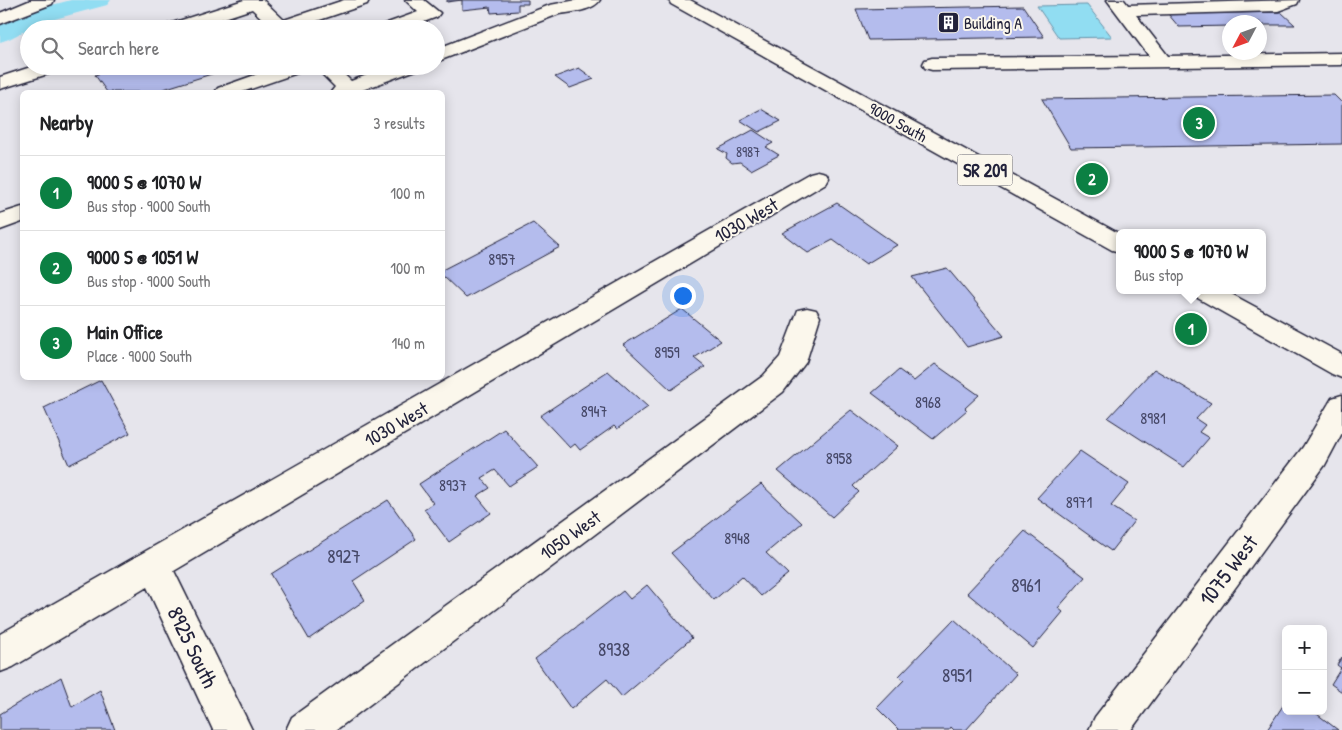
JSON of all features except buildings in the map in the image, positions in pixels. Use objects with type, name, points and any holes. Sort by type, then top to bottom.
[{"type":"street","points":[[0,19],[46,0]]},
{"type":"street","points":[[305,20],[361,0]]},
{"type":"street","points":[[412,20],[431,13],[413,0]]},
{"type":"street","points":[[445,52],[563,5],[574,7],[592,0]]},
{"type":"street","name":"9000 South","points":[[677,0],[1116,242]]},
{"type":"street","points":[[1119,5],[1265,8],[1278,6],[1291,0]]},
{"type":"street","points":[[200,20],[258,1],[275,20]]},
{"type":"street","points":[[1119,5],[1164,61]]},
{"type":"street","points":[[932,64],[1342,59]]},
{"type":"street","points":[[0,83],[25,75]]},
{"type":"street","points":[[231,90],[273,75]]},
{"type":"street","points":[[331,75],[344,90]]},
{"type":"street","points":[[348,90],[386,75]]},
{"type":"street","name":"1030 West","points":[[0,654],[818,178]]},
{"type":"street","points":[[0,222],[20,215]]},
{"type":"street","points":[[1210,294],[1342,367]]},
{"type":"street","name":"1050 West","points":[[305,730],[773,384],[792,362],[807,317]]},
{"type":"street","name":"1075 West","points":[[1108,730],[1314,456],[1342,406]]},
{"type":"street","name":"8925 South","points":[[154,565],[233,730]]},
{"type":"water","points":[[1087,5],[1112,37],[1059,38],[1037,6]]},
{"type":"waterway","points":[[27,20],[99,0]]},
{"type":"waterway","points":[[0,34],[20,24]]},
{"type":"place","name":"Building A","points":[[948,23]]},
{"type":"place","name":"Main Office","points":[[1199,123]]},
{"type":"place","name":"9000 S @ 1051 W","points":[[1092,179]]},
{"type":"place","name":"9000 S @ 1070 W","points":[[1191,329]]}]
